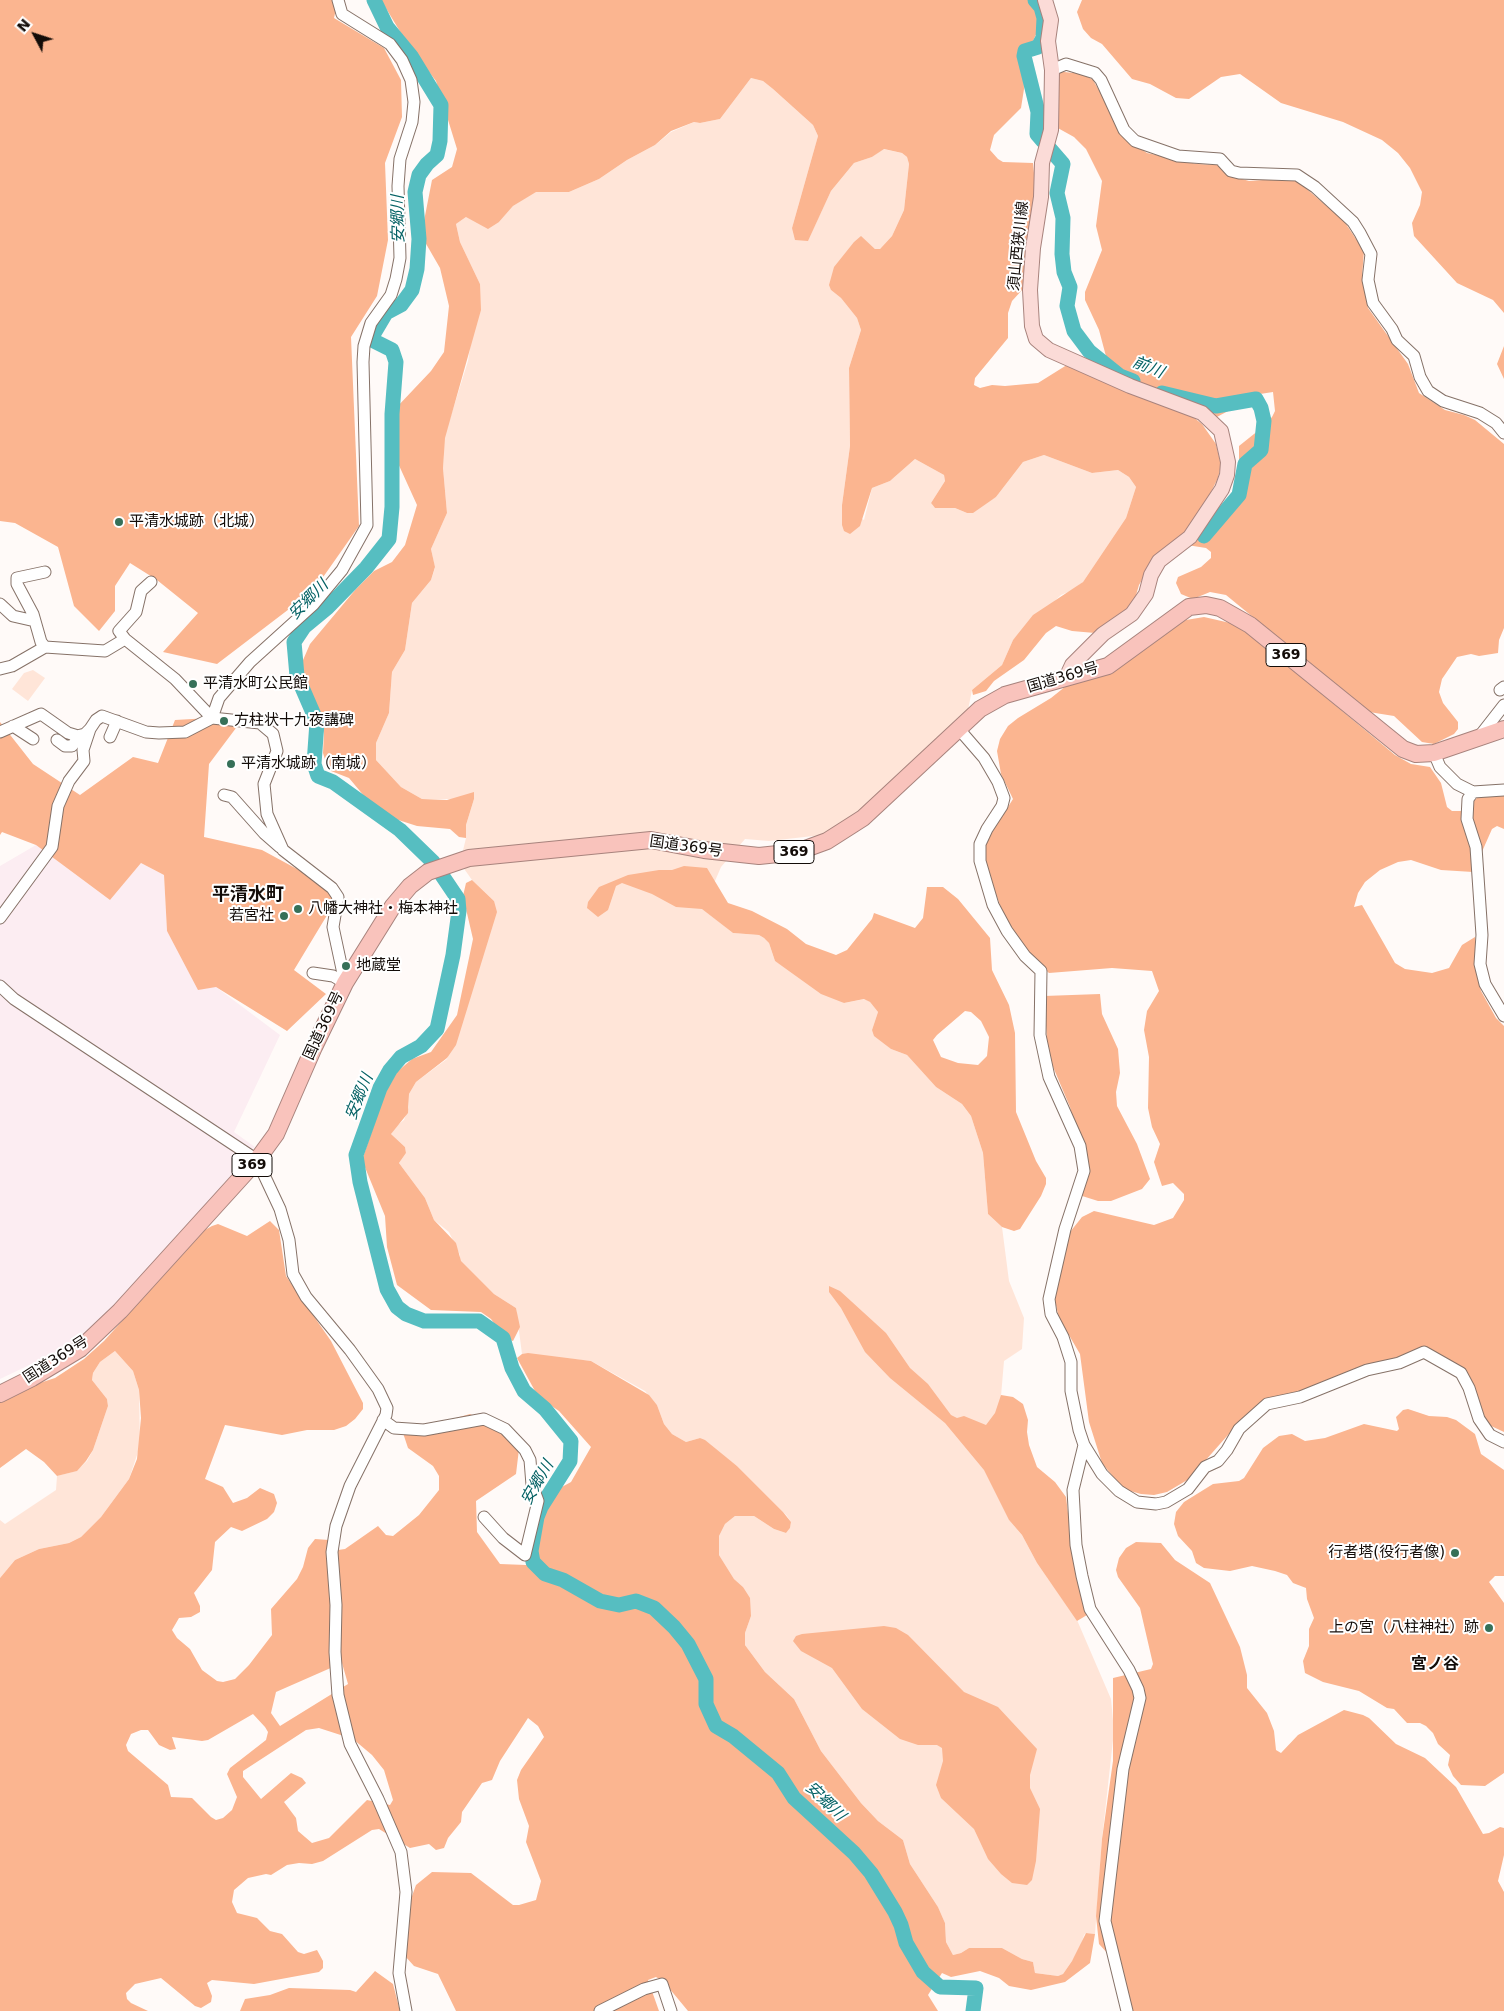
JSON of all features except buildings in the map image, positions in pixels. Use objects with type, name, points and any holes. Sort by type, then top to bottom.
[{"type":"highway","name":"国道369号","points":[[0,1394],[32,1378],[80,1349],[120,1311],[257,1160],[276,1134],[314,1047],[345,983],[393,906],[410,886],[428,872],[466,858],[650,840],[704,850],[759,856],[797,852],[827,840],[863,818],[958,728],[980,710],[1005,695],[1108,666],[1189,607],[1206,605],[1220,608],[1250,626],[1403,749],[1416,754],[1434,753],[1504,728]]},
{"type":"main road","name":"須山西狭川線","points":[[1045,0],[1051,20],[1048,42],[1052,70],[1051,130],[1042,163],[1041,197],[1030,282],[1032,326],[1036,339],[1049,350],[1130,386],[1202,413],[1221,431],[1228,462],[1227,475],[1222,490],[1190,538],[1159,560],[1151,575],[1146,594],[1132,614],[1102,634],[1072,665],[1066,678]]},
{"type":"street","points":[[212,718],[220,698],[250,662],[313,605],[342,570],[367,525],[363,354],[371,323],[391,295],[396,279],[400,258],[398,186],[400,160],[412,122],[414,102],[411,80],[402,60],[390,44],[342,14],[338,0]]},
{"type":"street","points":[[1052,70],[1066,64],[1095,73],[1101,80],[1124,130],[1135,140],[1178,156],[1220,159],[1232,171],[1239,174],[1297,175],[1315,187],[1353,222],[1360,233],[1370,254],[1368,280],[1373,303],[1392,329],[1397,340],[1414,356],[1420,377],[1428,392],[1443,401],[1480,413],[1496,424],[1504,433]]},
{"type":"street","points":[[45,572],[17,578],[17,584],[35,621],[41,642],[45,647]]},
{"type":"street","points":[[151,582],[141,591],[136,612],[119,631],[125,639],[176,679],[212,718]]},
{"type":"street","points":[[0,604],[13,616],[35,621]]},
{"type":"street","points":[[0,669],[12,666],[45,647],[105,651],[125,639]]},
{"type":"street","points":[[1478,738],[1504,705]]},
{"type":"street","points":[[0,732],[41,714],[68,733],[85,732]]},
{"type":"street","points":[[57,740],[65,746],[72,746],[102,716],[146,732],[159,733],[185,732],[212,718],[260,723],[273,734],[277,751],[264,784],[267,814],[283,850]]},
{"type":"street","points":[[110,737],[117,721]]},
{"type":"street","points":[[13,726],[33,739]]},
{"type":"street","points":[[958,728],[984,758],[998,782],[1004,798],[1002,806],[980,844],[980,860],[993,905],[1007,931],[1025,956],[1041,970],[1040,1035],[1050,1077],[1080,1146],[1084,1171],[1065,1229],[1049,1299],[1051,1314],[1063,1337],[1071,1362],[1071,1391],[1074,1414],[1084,1445],[1102,1474],[1119,1491],[1137,1502],[1156,1504],[1166,1502],[1188,1489],[1200,1471],[1218,1461],[1239,1429],[1267,1404],[1300,1397],[1359,1373],[1399,1363],[1424,1352],[1461,1373],[1469,1388],[1479,1419],[1490,1435],[1504,1442]]},
{"type":"street","points":[[0,918],[52,847],[58,806],[69,780],[84,761],[85,732]]},
{"type":"street","points":[[1434,753],[1440,767],[1457,784],[1473,792],[1504,790]]},
{"type":"street","points":[[1473,792],[1468,799],[1467,819],[1476,847],[1482,935],[1480,964],[1486,984],[1504,1016]]},
{"type":"street","points":[[224,795],[232,797],[264,833],[332,888],[338,897],[333,928],[345,983]]},
{"type":"street","points":[[313,973],[333,976],[345,983]]},
{"type":"street","points":[[0,986],[14,999],[257,1160],[280,1209],[289,1240],[293,1274],[306,1297],[350,1350],[378,1390],[387,1408],[383,1420],[350,1486],[336,1526],[332,1552],[336,1605],[335,1652],[338,1695],[350,1744],[378,1799],[401,1852],[406,1892],[399,1974],[406,2011]]},
{"type":"street","points":[[383,1420],[394,1428],[424,1430],[484,1419],[505,1429],[525,1450],[530,1460],[532,1485],[538,1501],[525,1555],[503,1538],[484,1517]]},
{"type":"street","points":[[1084,1445],[1073,1490],[1076,1545],[1082,1576],[1090,1609],[1129,1670],[1140,1698],[1123,1769],[1105,1921],[1127,2011]]},
{"type":"street","points":[[600,2011],[644,1989],[662,1984],[671,2011]]},
{"type":"shaded area","points":[[0,0],[338,0],[334,18],[384,48],[401,80],[402,117],[385,163],[388,240],[377,296],[351,337],[359,526],[314,590],[217,664],[163,652],[198,613],[157,580],[130,563],[115,586],[115,611],[99,631],[74,606],[58,547],[15,523],[0,521]]},
{"type":"shaded area","points":[[381,0],[1033,0],[1040,26],[1023,62],[1024,89],[1021,108],[994,135],[990,150],[1003,162],[1033,163],[1037,203],[1023,289],[1012,301],[1008,313],[1008,338],[975,378],[974,385],[980,388],[992,385],[1005,386],[1038,383],[1070,363],[1188,413],[1202,424],[1216,444],[1221,465],[1218,478],[1200,514],[1181,538],[1155,557],[1139,585],[1134,602],[1128,609],[1095,633],[1072,631],[1056,626],[1046,633],[1024,660],[994,681],[986,691],[973,695],[972,690],[1002,665],[1013,640],[1033,615],[1083,582],[1126,518],[1136,487],[1129,477],[1118,470],[1092,473],[1044,455],[1023,462],[996,497],[973,513],[967,513],[955,508],[935,508],[931,503],[945,481],[944,475],[915,459],[890,481],[872,488],[860,526],[850,534],[844,531],[842,525],[842,505],[850,446],[849,368],[861,330],[857,318],[841,298],[831,290],[829,285],[834,267],[861,236],[875,249],[880,249],[892,236],[904,210],[909,164],[907,157],[902,153],[884,149],[872,157],[854,163],[831,191],[808,241],[795,240],[792,228],[818,136],[813,125],[773,89],[763,81],[751,78],[720,119],[700,123],[694,122],[671,131],[655,145],[627,160],[599,179],[569,192],[536,192],[513,206],[499,222],[488,229],[466,217],[456,224],[460,242],[480,284],[481,310],[445,438],[443,468],[447,513],[431,549],[435,567],[431,580],[412,603],[405,650],[392,672],[389,713],[376,743],[376,760],[401,787],[422,799],[447,800],[474,792],[474,799],[466,825],[466,838],[459,837],[450,829],[417,826],[386,816],[375,809],[349,778],[331,771],[327,766],[323,753],[324,734],[319,709],[303,679],[300,667],[310,644],[356,589],[374,571],[392,562],[405,545],[417,505],[397,461],[396,408],[431,371],[444,352],[449,306],[440,268],[425,242],[424,221],[432,180],[452,167],[457,149],[436,81],[407,43]]},
{"type":"shaded area","points":[[1082,0],[1504,0],[1504,313],[1493,300],[1457,283],[1414,236],[1412,223],[1420,205],[1422,192],[1410,168],[1398,153],[1382,140],[1343,122],[1281,103],[1240,74],[1221,77],[1189,99],[1176,98],[1150,84],[1132,79],[1102,44],[1091,38],[1083,29],[1077,12]]},
{"type":"shaded area","points":[[1055,71],[1083,74],[1093,80],[1127,139],[1147,153],[1197,164],[1220,165],[1235,177],[1249,181],[1290,178],[1301,184],[1344,221],[1364,251],[1362,276],[1368,308],[1408,364],[1419,393],[1445,410],[1475,420],[1504,444],[1504,628],[1499,640],[1498,653],[1479,656],[1471,654],[1457,657],[1442,679],[1439,692],[1443,703],[1458,722],[1458,729],[1454,734],[1434,744],[1422,742],[1394,716],[1369,712],[1226,595],[1210,592],[1193,599],[1181,594],[1176,583],[1178,577],[1201,567],[1211,558],[1211,552],[1206,548],[1187,545],[1211,514],[1217,516],[1224,514],[1233,507],[1239,476],[1239,446],[1272,417],[1275,411],[1273,392],[1260,394],[1215,418],[1169,393],[1151,389],[1114,371],[1107,360],[1099,330],[1085,300],[1085,292],[1102,250],[1096,226],[1102,181],[1086,149],[1074,137],[1056,127]]},
{"type":"shaded area","points":[[751,78],[763,81],[773,89],[813,125],[818,136],[792,228],[808,240],[831,191],[854,163],[872,157],[883,149],[902,153],[907,157],[909,164],[904,210],[892,236],[880,249],[875,249],[861,237],[831,290],[841,298],[857,318],[861,330],[849,368],[850,446],[842,505],[864,520],[872,488],[890,481],[915,459],[944,475],[945,481],[931,503],[935,508],[955,508],[967,513],[996,497],[1023,462],[1044,455],[1092,473],[1118,470],[1129,477],[1136,487],[1126,518],[1083,582],[1073,590],[1061,595],[1013,640],[1002,665],[972,690],[968,710],[871,804],[822,835],[769,841],[745,839],[721,867],[703,909],[733,933],[759,935],[764,938],[769,943],[775,961],[844,1003],[865,999],[870,1002],[878,1012],[872,1030],[891,1049],[907,1055],[936,1087],[962,1104],[971,1116],[983,1153],[988,1214],[1002,1227],[1009,1281],[1024,1318],[1022,1349],[1004,1361],[1001,1396],[1009,1520],[1022,1535],[1037,1563],[1077,1620],[1111,1699],[1114,1731],[1102,1839],[1095,1934],[1086,1933],[1084,1935],[1079,1951],[1063,1974],[1058,1976],[1035,1973],[1033,1962],[1022,1959],[1002,1948],[969,1948],[953,1955],[946,1942],[945,1923],[938,1907],[910,1864],[903,1840],[878,1821],[861,1803],[821,1751],[794,1699],[765,1672],[745,1645],[745,1633],[751,1616],[743,1587],[734,1579],[719,1555],[719,1536],[725,1524],[735,1516],[754,1516],[774,1529],[786,1533],[790,1528],[791,1522],[787,1516],[737,1466],[700,1438],[686,1442],[672,1434],[664,1424],[657,1405],[645,1391],[591,1361],[522,1354],[516,1308],[494,1294],[460,1261],[460,1255],[449,1232],[434,1220],[425,1198],[399,1163],[406,1153],[405,1147],[391,1134],[394,1128],[404,1120],[409,1107],[409,1094],[416,1082],[447,1059],[494,901],[472,880],[460,863],[466,838],[466,825],[474,799],[422,799],[401,787],[376,760],[376,743],[389,713],[392,672],[405,650],[412,603],[431,580],[435,568],[431,549],[447,513],[443,468],[444,438],[468,361],[480,284],[460,242],[456,224],[466,217],[499,222],[513,206],[536,191],[569,192],[599,179],[627,160],[655,145],[671,132],[694,122],[700,123],[720,119]]},
{"type":"shaded area","points":[[1504,346],[1504,379],[1497,364]]},
{"type":"shaded area","points":[[1204,617],[1239,625],[1395,755],[1411,764],[1430,767],[1441,783],[1447,807],[1452,811],[1463,811],[1478,797],[1504,795],[1504,829],[1497,826],[1492,829],[1473,872],[1441,870],[1411,860],[1398,862],[1380,870],[1365,882],[1358,893],[1354,907],[1362,905],[1395,963],[1405,969],[1432,973],[1449,968],[1462,945],[1475,937],[1478,978],[1481,991],[1496,1018],[1504,1026],[1504,1432],[1489,1425],[1472,1398],[1473,1383],[1463,1368],[1414,1351],[1301,1394],[1264,1401],[1243,1418],[1189,1479],[1167,1492],[1154,1495],[1123,1489],[1102,1463],[1089,1422],[1080,1354],[1059,1318],[1054,1297],[1070,1232],[1082,1217],[1094,1211],[1154,1225],[1173,1218],[1184,1200],[1184,1194],[1173,1183],[1162,1186],[1154,1162],[1160,1144],[1152,1127],[1148,1108],[1149,1057],[1144,1030],[1147,1011],[1159,991],[1152,971],[1112,968],[1049,973],[1029,954],[1009,929],[983,854],[986,842],[1013,799],[1001,774],[997,751],[1000,739],[1008,726],[1066,686],[1186,620]]},
{"type":"shaded area","points":[[33,670],[45,678],[28,701],[12,689],[24,673]]},
{"type":"shaded area","points":[[245,716],[209,764],[204,837],[262,850],[332,888],[338,897],[294,970],[326,994],[287,1031],[216,987],[198,990],[167,931],[164,875],[141,863],[110,900],[36,845],[2,832],[0,835],[0,722],[33,764],[80,795],[133,757],[158,763],[175,720]]},
{"type":"shaded area","points":[[36,845],[110,900],[141,863],[164,875],[167,931],[216,987],[280,1035],[234,1132],[255,1147],[96,1333],[0,1379],[0,866]]},
{"type":"shaded area","points":[[684,866],[707,868],[728,903],[752,911],[787,929],[806,944],[836,955],[847,950],[872,919],[874,913],[915,928],[923,918],[927,887],[943,887],[958,899],[990,938],[992,970],[1009,1005],[1015,1033],[1016,1112],[1036,1161],[1046,1178],[1046,1184],[1041,1196],[1020,1229],[1014,1231],[1002,1227],[988,1214],[983,1153],[971,1116],[962,1104],[936,1087],[907,1055],[891,1049],[874,1036],[872,1030],[878,1012],[870,1002],[864,999],[844,1003],[821,994],[775,961],[769,943],[764,938],[759,935],[733,933],[702,909],[676,907],[652,894],[622,883],[616,886],[608,910],[598,917],[587,908],[588,902],[599,887],[628,875],[672,870]],"holes":[[[965,1011],[971,1012],[981,1021],[989,1037],[987,1056],[978,1065],[958,1063],[941,1057],[933,1040]]]},
{"type":"shaded area","points":[[472,880],[494,901],[497,912],[456,1045],[447,1058],[416,1082],[409,1094],[408,1113],[391,1134],[405,1147],[406,1153],[399,1163],[425,1198],[434,1220],[456,1243],[461,1261],[494,1294],[516,1308],[520,1327],[513,1341],[506,1339],[491,1319],[481,1312],[431,1310],[397,1285],[387,1247],[385,1216],[362,1160],[385,1093],[397,1072],[412,1059],[431,1052],[457,1015],[473,939],[463,896],[466,883]]},
{"type":"shaded area","points":[[1100,994],[1102,1014],[1118,1049],[1120,1073],[1116,1092],[1117,1106],[1137,1144],[1150,1179],[1142,1189],[1111,1201],[1098,1201],[1079,1195],[1087,1170],[1070,1107],[1048,1055],[1044,996]]},
{"type":"shaded area","points":[[270,1221],[279,1230],[286,1276],[331,1341],[363,1403],[363,1409],[346,1426],[334,1430],[307,1430],[282,1435],[225,1425],[205,1479],[223,1487],[233,1503],[247,1498],[260,1488],[274,1494],[277,1503],[274,1512],[267,1519],[242,1531],[231,1527],[215,1542],[212,1570],[194,1593],[200,1606],[200,1612],[191,1617],[179,1618],[172,1630],[177,1638],[190,1649],[202,1670],[217,1681],[223,1682],[235,1679],[249,1665],[272,1635],[271,1609],[297,1579],[303,1567],[308,1548],[315,1539],[329,1540],[338,1550],[345,1549],[378,1526],[386,1535],[393,1536],[419,1515],[439,1490],[439,1476],[433,1466],[408,1448],[403,1433],[470,1414],[498,1427],[519,1449],[516,1474],[476,1501],[477,1532],[500,1564],[526,1565],[540,1541],[541,1522],[550,1501],[560,1488],[571,1482],[591,1447],[559,1411],[543,1400],[535,1391],[517,1358],[522,1354],[528,1353],[591,1361],[649,1395],[657,1405],[664,1424],[672,1434],[686,1442],[700,1438],[705,1440],[737,1466],[791,1522],[790,1528],[786,1533],[774,1529],[754,1516],[735,1516],[725,1524],[719,1536],[719,1555],[734,1579],[743,1587],[750,1598],[751,1616],[745,1633],[745,1645],[765,1672],[794,1699],[821,1751],[861,1803],[878,1821],[903,1840],[910,1864],[938,1907],[945,1923],[946,1942],[953,1955],[969,1948],[1002,1948],[1022,1959],[1033,1962],[1035,1973],[1058,1976],[1063,1974],[1072,1961],[1086,1933],[1095,1934],[1090,1963],[1065,1982],[1031,1990],[1009,1986],[999,1978],[980,1971],[951,1977],[942,1973],[928,1995],[938,2011],[688,2011],[664,1982],[656,1977],[648,1980],[659,2011],[456,2011],[438,1974],[414,1966],[405,1956],[407,1910],[416,1885],[432,1872],[471,1873],[513,1905],[536,1900],[541,1881],[526,1842],[529,1826],[519,1799],[517,1780],[521,1770],[544,1737],[538,1726],[528,1718],[500,1761],[492,1780],[482,1783],[462,1812],[461,1822],[448,1838],[444,1848],[436,1850],[429,1844],[410,1848],[379,1829],[372,1830],[323,1861],[312,1864],[299,1863],[287,1865],[271,1875],[266,1874],[248,1878],[234,1890],[232,1902],[237,1913],[257,1918],[270,1931],[282,1934],[298,1952],[304,1954],[317,1950],[323,1961],[323,1968],[319,1972],[254,1984],[212,1980],[207,1983],[212,1996],[211,2002],[201,2008],[195,2006],[161,1978],[135,1984],[126,1993],[127,1999],[131,2003],[148,2011],[0,2011],[0,1578],[15,1560],[39,1549],[69,1543],[81,1537],[101,1517],[129,1479],[137,1459],[141,1418],[139,1390],[133,1371],[115,1351],[100,1362],[93,1373],[92,1380],[107,1399],[108,1406],[93,1450],[77,1471],[57,1476],[44,1462],[26,1449],[0,1468],[0,1396],[55,1378],[84,1359],[104,1341],[203,1231],[218,1224],[247,1236]],"holes":[[[342,1663],[348,1684],[280,1726],[271,1713],[276,1692]],[[253,1714],[268,1732],[266,1740],[230,1768],[227,1774],[237,1797],[232,1810],[223,1818],[216,1820],[192,1798],[171,1797],[168,1785],[128,1751],[126,1745],[131,1734],[141,1730],[148,1730],[159,1745],[170,1750],[176,1749],[172,1737],[208,1740]],[[319,1728],[353,1739],[372,1755],[384,1770],[393,1800],[390,1805],[367,1800],[329,1838],[312,1843],[298,1831],[296,1818],[284,1802],[306,1783],[302,1778],[291,1773],[261,1799],[243,1777],[243,1771],[306,1730]]]},
{"type":"shaded area","points":[[829,1286],[840,1291],[886,1333],[910,1368],[928,1384],[951,1415],[957,1418],[964,1416],[986,1425],[995,1413],[1001,1395],[1013,1397],[1023,1404],[1028,1420],[1029,1445],[1037,1467],[1055,1482],[1066,1497],[1076,1577],[1087,1615],[1077,1621],[1037,1563],[1022,1535],[1009,1520],[984,1470],[945,1423],[890,1378],[865,1352],[841,1308],[829,1292]]},
{"type":"shaded area","points":[[115,1351],[133,1371],[139,1390],[140,1446],[129,1479],[101,1517],[81,1537],[69,1543],[39,1549],[15,1560],[0,1578],[0,1520],[5,1524],[56,1490],[57,1476],[76,1471],[87,1461],[93,1450],[108,1406],[107,1399],[92,1380],[93,1373],[100,1362]]},
{"type":"shaded area","points":[[1408,1409],[1429,1416],[1447,1417],[1456,1420],[1475,1434],[1481,1454],[1504,1470],[1504,1576],[1495,1576],[1489,1582],[1504,1603],[1504,1773],[1485,1786],[1461,1785],[1453,1776],[1448,1765],[1450,1755],[1438,1744],[1433,1733],[1426,1726],[1420,1723],[1407,1723],[1394,1709],[1387,1708],[1359,1691],[1323,1682],[1305,1673],[1303,1661],[1309,1646],[1309,1629],[1314,1618],[1307,1599],[1306,1588],[1293,1583],[1287,1575],[1252,1566],[1230,1571],[1204,1568],[1196,1563],[1192,1551],[1178,1536],[1174,1524],[1176,1512],[1184,1502],[1213,1484],[1239,1481],[1244,1478],[1263,1448],[1279,1436],[1292,1434],[1305,1441],[1325,1438],[1364,1424],[1397,1431],[1399,1429],[1396,1417],[1403,1410]]},
{"type":"shaded area","points":[[1136,1542],[1161,1543],[1175,1560],[1210,1583],[1240,1647],[1247,1675],[1247,1688],[1267,1713],[1274,1731],[1276,1750],[1281,1753],[1298,1735],[1344,1710],[1363,1715],[1369,1718],[1396,1744],[1425,1758],[1456,1787],[1483,1834],[1500,1827],[1504,1828],[1504,1855],[1498,1881],[1504,1892],[1504,2011],[1131,2011],[1119,1966],[1099,1944],[1096,1916],[1102,1839],[1113,1761],[1113,1678],[1151,1669],[1153,1664],[1140,1608],[1118,1577],[1116,1570],[1119,1558],[1126,1548]]},
{"type":"shaded area","points":[[884,1626],[896,1628],[908,1635],[964,1692],[998,1707],[1037,1749],[1030,1775],[1030,1788],[1040,1809],[1036,1861],[1032,1880],[1027,1885],[1012,1883],[1001,1874],[988,1859],[974,1829],[941,1798],[936,1785],[943,1761],[942,1748],[937,1745],[918,1745],[900,1739],[862,1709],[832,1668],[801,1651],[793,1641],[796,1636],[802,1634]]},
{"type":"shaded area","points":[[375,1971],[393,1984],[400,2011],[240,2011],[245,1999],[270,1995],[289,1988],[350,1990],[356,1992]]},
{"type":"waterway","name":"安郷川","points":[[374,0],[387,27],[411,56],[441,105],[440,141],[437,155],[419,175],[415,192],[419,239],[417,269],[412,290],[401,305],[386,313],[372,340],[392,350],[396,362],[392,414],[392,507],[389,539],[366,568],[327,608],[304,627],[294,642],[297,676],[317,722],[314,764],[318,776],[333,782],[400,830],[433,862],[458,899],[459,911],[453,955],[437,1029],[421,1046],[401,1057],[390,1070],[380,1088],[356,1155],[360,1182],[387,1289],[397,1307],[406,1314],[424,1321],[479,1321],[503,1338],[512,1368],[524,1391],[545,1409],[571,1441],[570,1461],[541,1507],[537,1517],[531,1551],[533,1562],[545,1574],[563,1580],[600,1601],[619,1605],[636,1601],[654,1608],[674,1627],[688,1644],[706,1679],[706,1704],[716,1726],[733,1736],[778,1773],[794,1798],[854,1853],[871,1873],[895,1912],[906,1943],[923,1972],[940,1987],[976,1988],[973,2011]]},
{"type":"waterway","name":"前川","points":[[1035,0],[1041,7],[1044,18],[1043,38],[1038,47],[1025,51],[1024,56],[1038,112],[1037,134],[1043,141]]},
{"type":"waterway","name":"前川","points":[[1050,149],[1063,164],[1057,193],[1063,218],[1062,254],[1064,272],[1070,287],[1067,306],[1074,331],[1089,351],[1120,376],[1133,381]]},
{"type":"waterway","name":"前川","points":[[1162,393],[1216,406],[1256,399],[1261,408],[1264,421],[1261,450],[1245,464],[1239,495],[1204,536]]},
{"type":"place","name":"平清水城跡（北城）","points":[[119,522]]},
{"type":"place","name":"平清水町公民館","points":[[193,684]]},
{"type":"place","name":"方柱状十九夜講碑","points":[[224,721]]},
{"type":"place","name":"平清水城跡（南城）","points":[[231,764]]},
{"type":"place","name":"八幡大神社・梅本神社","points":[[298,909]]},
{"type":"place","name":"若宮社","points":[[284,916]]},
{"type":"place","name":"地蔵堂","points":[[346,966]]},
{"type":"place","name":"行者塔(役行者像)","points":[[1455,1553]]},
{"type":"place","name":"上の宮（八柱神社）跡","points":[[1489,1628]]},
{"type":"district","name":"平清水町","points":[[248,895]]},
{"type":"district","name":"宮ノ谷","points":[[1435,1665]]}]
